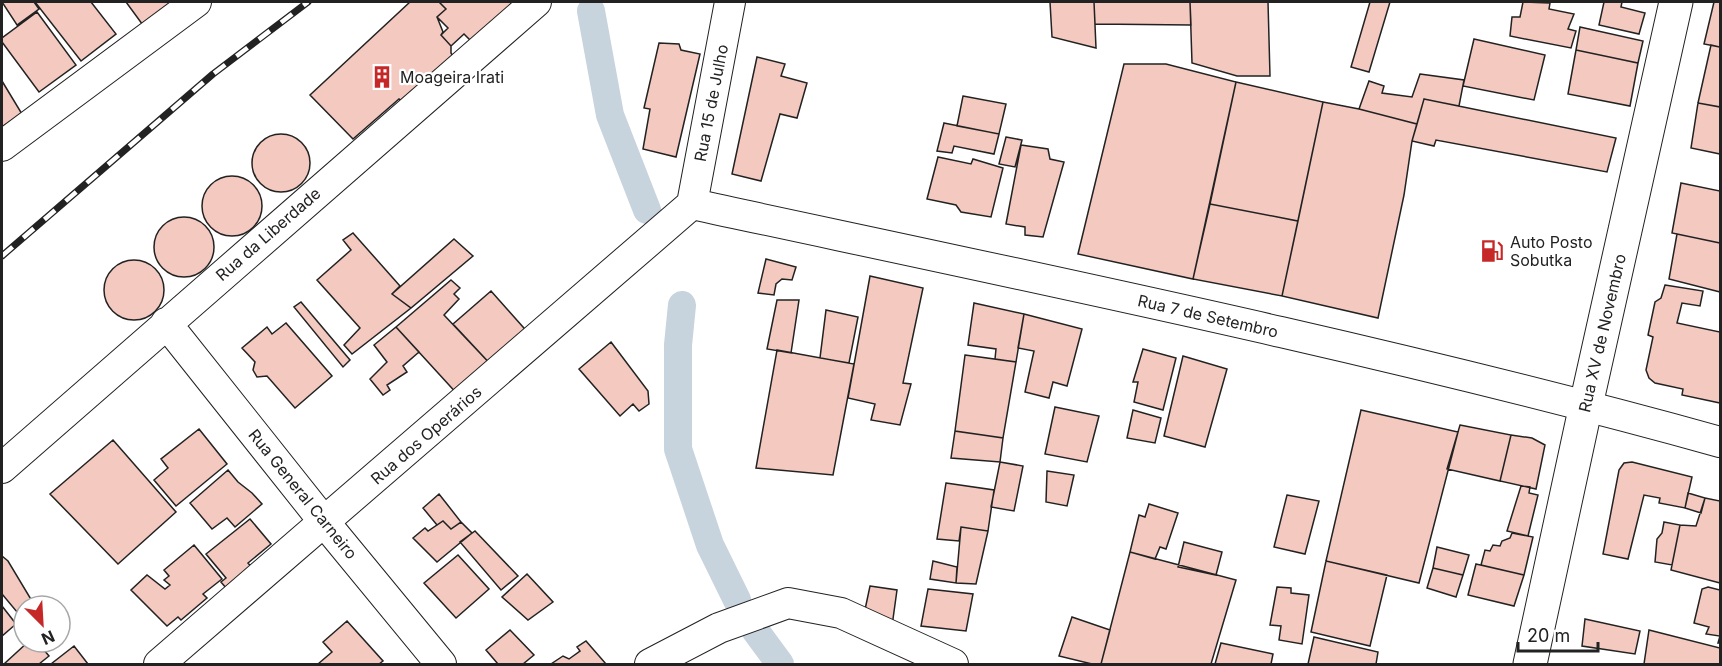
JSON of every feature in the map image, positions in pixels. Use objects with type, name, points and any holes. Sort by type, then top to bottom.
[{"type":"main road","name":"Rua XV de Novembro","points":[[1530,664],[1676,2]]},
{"type":"street","points":[[2,146],[196,2]]},
{"type":"street","name":"Rua da Liberdade","points":[[2,468],[536,2]]},
{"type":"street","name":"Rua 15 de Julho","points":[[692,204],[730,2]]},
{"type":"street","name":"Rua 7 de Setembro","points":[[692,204],[1239,322],[1586,405],[1720,442]]},
{"type":"street","name":"Rua dos Operários","points":[[159,664],[692,204]]},
{"type":"street","name":"Rua General Carneiro","points":[[166,323],[441,664]]},
{"type":"street","points":[[650,664],[719,628],[788,603],[841,613],[953,664]]},
{"type":"building","points":[[2,2],[34,2],[39,9],[17,25]]},
{"type":"building","points":[[35,2],[91,2],[116,34],[81,61]]},
{"type":"building","points":[[126,2],[172,2],[148,32]]},
{"type":"building","name":"Moageira Irati","points":[[410,2],[439,2],[446,9],[437,17],[443,32],[441,35],[451,46],[451,53],[455,59],[406,104],[399,99],[353,139],[310,95]]},
{"type":"building","points":[[439,2],[525,2],[476,46],[464,34],[451,46],[441,35],[448,28],[437,17],[446,9]]},
{"type":"building","points":[[1050,2],[1094,2],[1096,48],[1052,37]]},
{"type":"building","points":[[1094,2],[1190,2],[1191,25],[1095,24]]},
{"type":"building","points":[[1190,2],[1268,2],[1270,76],[1237,76],[1192,63]]},
{"type":"building","points":[[1370,2],[1390,2],[1369,72],[1351,67]]},
{"type":"building","points":[[1523,2],[1550,3],[1549,9],[1574,14],[1568,29],[1576,31],[1571,48],[1510,36],[1512,17],[1520,17]]},
{"type":"building","points":[[1604,2],[1622,2],[1621,7],[1645,13],[1639,34],[1599,25]]},
{"type":"building","points":[[1714,2],[1720,2],[1720,47],[1704,44]]},
{"type":"building","points":[[37,12],[76,65],[39,92],[2,42],[2,38]]},
{"type":"building","points":[[1580,27],[1643,41],[1638,63],[1576,50]]},
{"type":"building","points":[[1474,39],[1545,55],[1534,100],[1463,86]]},
{"type":"building","points":[[659,43],[679,44],[681,50],[700,54],[676,157],[643,149],[650,109],[644,108]]},
{"type":"building","points":[[1711,45],[1720,47],[1720,107],[1698,103]]},
{"type":"building","points":[[1576,50],[1638,63],[1630,106],[1568,94]]},
{"type":"building","points":[[757,57],[785,64],[781,76],[807,83],[797,118],[780,114],[761,181],[732,174]]},
{"type":"building","points":[[1124,64],[1166,64],[1236,82],[1193,279],[1078,254]]},
{"type":"building","points":[[1420,74],[1464,80],[1459,106],[1424,99],[1417,124],[1359,109],[1369,81],[1384,86],[1382,93],[1412,97]]},
{"type":"building","points":[[2,81],[22,114],[2,127]]},
{"type":"building","points":[[1236,82],[1323,102],[1298,221],[1210,204]]},
{"type":"building","points":[[963,96],[1006,104],[999,134],[957,126]]},
{"type":"building","points":[[1424,99],[1616,138],[1607,172],[1436,140],[1434,146],[1412,141]]},
{"type":"building","points":[[1323,102],[1417,124],[1378,318],[1282,296]]},
{"type":"building","points":[[1698,103],[1720,107],[1720,154],[1691,148]]},
{"type":"building","points":[[944,123],[999,134],[994,154],[954,146],[952,153],[937,151]]},
{"type":"building","points":[[275,134],[287,134],[302,142],[310,157],[310,169],[302,184],[287,192],[275,192],[260,184],[252,169],[252,157],[260,142]]},
{"type":"building","points":[[1006,137],[1022,140],[1015,167],[999,164]]},
{"type":"building","points":[[1021,145],[1048,149],[1050,159],[1064,162],[1043,237],[1025,235],[1025,227],[1006,224]]},
{"type":"building","points":[[938,157],[971,164],[973,159],[1003,168],[991,217],[961,212],[956,205],[927,199]]},
{"type":"building","points":[[232,176],[249,181],[257,189],[262,206],[257,223],[249,231],[232,236],[215,231],[207,223],[202,206],[207,189],[215,181]]},
{"type":"building","points":[[1681,183],[1720,191],[1720,243],[1672,233]]},
{"type":"building","points":[[1210,204],[1298,221],[1282,296],[1193,279]]},
{"type":"building","points":[[184,217],[201,222],[209,230],[214,247],[209,264],[201,272],[184,277],[167,272],[159,264],[154,247],[159,230],[167,222]]},
{"type":"building","points":[[353,233],[400,286],[392,294],[411,308],[352,354],[344,345],[360,328],[317,280],[351,250],[343,240]]},
{"type":"building","points":[[1677,234],[1720,243],[1720,292],[1669,279]]},
{"type":"building","points":[[454,239],[473,256],[411,308],[392,294]]},
{"type":"building","points":[[766,259],[796,267],[792,280],[782,279],[776,284],[774,295],[758,293]]},
{"type":"building","points":[[134,260],[151,265],[159,273],[164,290],[159,307],[151,315],[134,320],[117,315],[109,307],[104,290],[109,273],[117,265]]},
{"type":"building","points":[[870,276],[923,288],[903,383],[911,384],[900,425],[871,420],[875,404],[848,398]]},
{"type":"building","points":[[451,280],[460,288],[454,294],[459,299],[444,315],[495,369],[460,397],[396,327]]},
{"type":"building","points":[[1665,285],[1703,291],[1700,306],[1682,303],[1677,323],[1720,332],[1720,403],[1682,395],[1683,389],[1655,383],[1649,378],[1646,370],[1653,337],[1648,335],[1655,302],[1661,298]]},
{"type":"building","points":[[491,291],[531,336],[495,369],[453,324]]},
{"type":"building","points":[[777,300],[799,300],[791,353],[767,349]]},
{"type":"building","points":[[301,302],[350,360],[343,367],[294,307]]},
{"type":"building","points":[[974,303],[1024,314],[1016,362],[995,359],[996,349],[968,345]]},
{"type":"building","points":[[826,310],[858,317],[849,363],[820,358]]},
{"type":"building","points":[[1024,314],[1082,329],[1067,386],[1053,382],[1049,398],[1025,392],[1034,351],[1018,348]]},
{"type":"building","points":[[286,323],[332,376],[295,408],[267,376],[257,377],[253,370],[255,362],[242,348],[267,327],[272,334]]},
{"type":"building","points":[[396,327],[419,352],[403,366],[407,372],[387,385],[390,390],[383,395],[370,379],[387,362],[374,345]]},
{"type":"building","points":[[611,342],[648,391],[649,404],[639,411],[633,404],[620,416],[579,369]]},
{"type":"building","points":[[1143,349],[1176,358],[1163,410],[1134,402],[1138,382],[1133,382]]},
{"type":"building","points":[[777,350],[854,364],[833,475],[756,468]]},
{"type":"building","points":[[965,355],[1016,362],[1003,438],[955,431]]},
{"type":"building","points":[[1183,356],[1227,369],[1205,447],[1164,436]]},
{"type":"building","points":[[1055,407],[1099,416],[1087,462],[1045,454]]},
{"type":"building","points":[[1133,410],[1161,418],[1155,443],[1127,438]]},
{"type":"building","points":[[1361,410],[1458,432],[1419,583],[1326,561]]},
{"type":"building","points":[[1460,425],[1511,435],[1500,481],[1447,469]]},
{"type":"building","points":[[199,429],[227,464],[176,506],[154,480],[168,468],[161,459]]},
{"type":"building","points":[[955,431],[1003,438],[1000,462],[951,458]]},
{"type":"building","points":[[1511,435],[1532,438],[1545,445],[1536,489],[1500,481]]},
{"type":"building","points":[[113,440],[176,512],[118,564],[50,494]]},
{"type":"building","points":[[1000,462],[1023,466],[1014,511],[991,507]]},
{"type":"building","points":[[1632,462],[1692,477],[1685,508],[1659,503],[1660,498],[1644,495],[1628,559],[1603,554],[1619,470],[1624,463]]},
{"type":"building","points":[[228,470],[262,504],[235,527],[227,518],[212,529],[190,503]]},
{"type":"building","points":[[1047,471],[1074,475],[1067,506],[1046,502]]},
{"type":"building","points":[[946,483],[994,490],[988,531],[961,527],[959,541],[937,539]]},
{"type":"building","points":[[1521,486],[1530,487],[1529,493],[1538,495],[1528,536],[1507,531]]},
{"type":"building","points":[[1688,493],[1705,498],[1701,513],[1685,508]]},
{"type":"building","points":[[439,494],[461,522],[451,529],[443,521],[437,525],[423,508]]},
{"type":"building","points":[[1287,495],[1319,501],[1305,554],[1274,547]]},
{"type":"building","points":[[1705,498],[1720,501],[1720,583],[1671,570],[1680,525],[1696,526]]},
{"type":"building","points":[[1149,504],[1178,513],[1166,549],[1160,547],[1155,559],[1130,552],[1139,515],[1145,517]]},
{"type":"building","points":[[250,519],[271,544],[248,563],[256,572],[232,595],[221,582],[226,578],[206,554]]},
{"type":"building","points":[[443,521],[451,529],[461,522],[472,533],[437,562],[413,538],[425,528],[428,531]]},
{"type":"building","points":[[1664,522],[1680,525],[1672,565],[1655,562],[1657,539],[1662,533]]},
{"type":"building","points":[[961,527],[988,531],[976,584],[956,583]]},
{"type":"building","points":[[475,531],[518,576],[501,590],[460,542]]},
{"type":"building","points":[[1512,533],[1533,537],[1524,575],[1481,565],[1485,550],[1490,551],[1493,545],[1500,546],[1502,541],[1510,538]]},
{"type":"building","points":[[1184,542],[1222,552],[1216,575],[1178,567]]},
{"type":"building","points":[[194,545],[222,579],[203,594],[207,598],[181,620],[178,617],[167,626],[131,590],[147,575],[165,589],[170,585],[164,580],[169,576],[164,570]]},
{"type":"building","points":[[1437,547],[1469,555],[1463,575],[1433,568]]},
{"type":"building","points":[[1130,552],[1236,580],[1211,664],[1101,664]]},
{"type":"building","points":[[458,555],[489,589],[456,618],[424,583]]},
{"type":"building","points":[[2,556],[8,561],[28,594],[12,594],[12,606],[2,594]]},
{"type":"building","points":[[933,561],[957,567],[956,583],[930,579]]},
{"type":"building","points":[[1326,561],[1387,575],[1370,646],[1311,632]]},
{"type":"building","points":[[1476,564],[1524,575],[1514,606],[1468,595]]},
{"type":"building","points":[[1433,568],[1463,575],[1456,597],[1427,588]]},
{"type":"building","points":[[527,574],[553,602],[528,620],[502,597]]},
{"type":"building","points":[[870,586],[897,590],[892,626],[863,619]]},
{"type":"building","points":[[1277,587],[1291,588],[1291,593],[1309,595],[1302,644],[1279,640],[1281,626],[1270,625]]},
{"type":"building","points":[[1708,587],[1720,590],[1720,636],[1706,634],[1709,627],[1694,623],[1702,589]]},
{"type":"building","points":[[928,589],[973,594],[966,631],[921,626]]},
{"type":"building","points":[[2,606],[12,619],[12,627],[2,636]]},
{"type":"building","points":[[1072,617],[1110,630],[1101,664],[1059,656]]},
{"type":"building","points":[[1585,619],[1640,631],[1635,654],[1582,646]]},
{"type":"building","points":[[347,621],[383,661],[379,664],[318,664],[332,652],[323,642]]},
{"type":"building","points":[[510,630],[534,655],[523,664],[498,664],[486,650]]},
{"type":"building","points":[[1649,630],[1720,648],[1720,664],[1644,664]]},
{"type":"building","points":[[1314,637],[1378,652],[1376,664],[1308,664]]},
{"type":"building","points":[[586,641],[606,664],[551,664],[563,656],[569,659],[580,651],[577,647]]},
{"type":"building","points":[[1221,643],[1273,654],[1271,664],[1215,664]]},
{"type":"building","points":[[74,646],[88,664],[51,664],[64,654],[72,654]]},
{"type":"building","points":[[15,654],[47,654],[49,656],[39,664],[4,664]]},
{"type":"waterway","points":[[591,11],[610,115],[647,210]]},
{"type":"waterway","points":[[682,305],[678,345],[678,449],[710,545],[737,600]]},
{"type":"waterway","points":[[755,630],[780,664]]},
{"type":"railway","points":[[2,256],[213,74],[308,2]]},
{"type":"place","name":"Moageira Irati","points":[[382,77]]},
{"type":"place","name":"Auto Posto Sobutka","points":[[1492,251]]}]
